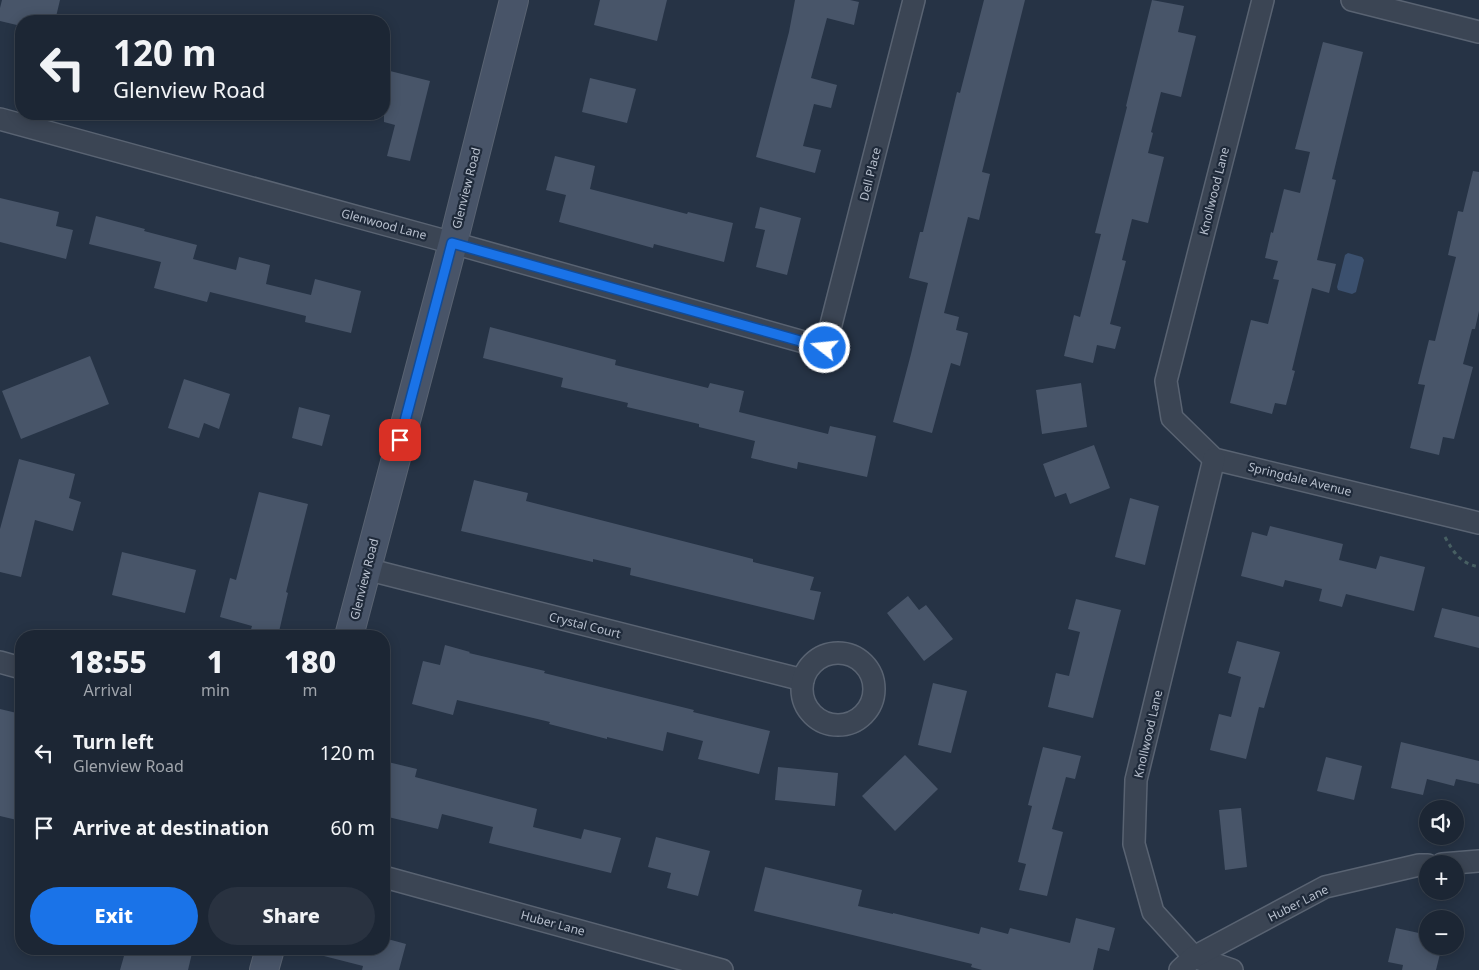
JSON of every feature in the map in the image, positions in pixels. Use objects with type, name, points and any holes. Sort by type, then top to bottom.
[{"type":"main road","name":"Glenview Road","points":[[351,630],[514,0]]},
{"type":"main road","points":[[264,970],[268,955]]},
{"type":"street","name":"Dell Place","points":[[825,348],[914,0]]},
{"type":"street","name":"Knollwood Lane","points":[[1232,970],[1187,964],[1152,912],[1134,844],[1136,780],[1214,459],[1172,418],[1166,382],[1263,0]]},
{"type":"street","points":[[1352,0],[1479,32]]},
{"type":"street","name":"Glenwood Lane","points":[[0,119],[825,348]]},
{"type":"street","name":"Springdale Avenue","points":[[1214,459],[1479,523]]},
{"type":"street","name":"Crystal Court","points":[[366,570],[803,680]]},
{"type":"street","points":[[0,662],[15,666]]},
{"type":"street","points":[[1464,862],[1479,861]]},
{"type":"street","name":"Huber Lane","points":[[1187,964],[1325,887],[1419,865]]},
{"type":"street","name":"Huber Lane","points":[[390,879],[722,970]]},
{"type":"water","points":[[1348,253],[1362,257],[1364,260],[1356,292],[1352,294],[1338,290],[1337,287],[1345,255]]},
{"type":"building","points":[[2,0],[60,0],[56,15],[15,15],[15,25],[0,21]]},
{"type":"building","points":[[600,0],[667,0],[657,41],[594,25]]},
{"type":"building","points":[[795,0],[850,0],[859,2],[854,25],[827,18],[811,78],[837,85],[831,108],[814,104],[803,146],[821,150],[815,173],[756,157],[789,32]]},
{"type":"building","points":[[984,0],[1025,0],[982,172],[990,174],[979,220],[968,217],[944,313],[959,317],[956,330],[968,333],[960,366],[951,363],[932,433],[893,422],[928,283],[909,278],[920,232],[923,232],[957,92],[960,93]]},
{"type":"building","points":[[1152,0],[1184,6],[1178,32],[1196,36],[1181,97],[1161,92],[1148,153],[1164,157],[1148,223],[1132,219],[1122,260],[1126,261],[1110,324],[1121,327],[1115,349],[1097,345],[1093,363],[1064,356],[1074,315],[1080,317],[1101,234],[1095,233]]},
{"type":"building","points":[[1323,42],[1363,52],[1332,179],[1336,180],[1317,260],[1336,264],[1329,293],[1312,288],[1292,370],[1295,371],[1286,405],[1275,403],[1272,414],[1230,403],[1251,320],[1268,324],[1279,280],[1273,279],[1278,261],[1265,258],[1284,189],[1300,193],[1310,152],[1295,149]]},
{"type":"building","points":[[390,71],[430,81],[410,161],[387,156],[395,125],[384,122],[384,120],[390,120]]},
{"type":"building","points":[[590,78],[636,89],[627,123],[582,112]]},
{"type":"building","points":[[555,156],[595,166],[590,189],[687,214],[688,212],[733,223],[724,262],[654,244],[653,248],[559,222],[566,195],[546,190]]},
{"type":"building","points":[[1473,171],[1479,172],[1479,311],[1463,364],[1473,367],[1454,439],[1443,437],[1439,455],[1410,448],[1425,385],[1418,384],[1429,340],[1435,341],[1456,257],[1448,255],[1458,211],[1463,212]]},
{"type":"building","points":[[0,198],[59,212],[56,226],[73,230],[66,259],[0,242]]},
{"type":"building","points":[[760,207],[801,218],[787,275],[756,267],[765,230],[755,228]]},
{"type":"building","points":[[96,216],[197,245],[193,259],[236,270],[239,257],[270,265],[266,284],[311,295],[315,279],[361,291],[351,333],[305,322],[306,316],[210,292],[207,302],[154,288],[161,262],[89,244]]},
{"type":"building","points":[[490,327],[616,360],[615,365],[708,388],[710,383],[744,391],[739,412],[828,434],[830,426],[876,436],[867,477],[798,462],[797,469],[751,458],[755,441],[699,427],[699,424],[627,407],[628,403],[561,387],[563,378],[483,358]]},
{"type":"building","points":[[90,356],[109,404],[21,439],[2,391]]},
{"type":"building","points":[[184,379],[230,394],[219,429],[204,423],[199,438],[168,428]]},
{"type":"building","points":[[1081,383],[1087,427],[1042,434],[1036,390]]},
{"type":"building","points":[[299,407],[330,415],[322,446],[292,438]]},
{"type":"building","points":[[1094,445],[1110,488],[1070,504],[1066,493],[1055,497],[1043,464]]},
{"type":"building","points":[[19,459],[75,474],[69,498],[81,502],[73,531],[35,520],[21,577],[0,572],[0,529]]},
{"type":"building","points":[[474,480],[528,493],[526,501],[753,559],[753,562],[814,577],[810,590],[821,592],[814,620],[630,575],[631,568],[593,559],[593,562],[461,531]]},
{"type":"building","points":[[259,492],[308,504],[286,592],[288,593],[279,630],[251,630],[252,626],[220,617],[230,578],[236,580]]},
{"type":"building","points":[[1130,498],[1159,506],[1145,565],[1115,557]]},
{"type":"building","points":[[1270,526],[1343,544],[1339,560],[1376,569],[1380,556],[1425,567],[1414,611],[1346,594],[1342,607],[1319,601],[1322,589],[1285,580],[1283,587],[1241,576],[1252,532],[1267,536]]},
{"type":"building","points":[[122,552],[196,570],[185,613],[112,595]]},
{"type":"building","points":[[908,596],[919,610],[926,605],[953,639],[924,661],[887,613]]},
{"type":"building","points":[[1076,599],[1121,610],[1093,718],[1048,707],[1056,673],[1069,676],[1080,632],[1068,629]]},
{"type":"building","points":[[1442,608],[1479,617],[1479,648],[1434,637]]},
{"type":"building","points":[[1237,641],[1280,652],[1264,708],[1259,707],[1246,759],[1210,750],[1219,714],[1231,717],[1241,677],[1228,673]]},
{"type":"building","points":[[445,645],[469,653],[545,671],[544,673],[770,731],[759,774],[698,759],[703,741],[667,732],[663,751],[607,737],[607,739],[549,724],[550,722],[457,700],[453,715],[412,704],[423,661],[440,665]]},
{"type":"building","points":[[933,683],[967,691],[951,753],[918,745]]},
{"type":"building","points":[[0,709],[15,713],[15,820],[0,816]]},
{"type":"building","points":[[1401,742],[1479,761],[1479,784],[1456,779],[1454,786],[1427,779],[1423,795],[1391,788]]},
{"type":"building","points":[[1043,747],[1081,756],[1075,779],[1066,777],[1052,829],[1063,832],[1047,896],[1019,890],[1026,864],[1018,862],[1032,806],[1028,805]]},
{"type":"building","points":[[905,755],[938,789],[895,831],[862,796]]},
{"type":"building","points":[[1326,757],[1362,766],[1354,800],[1317,791]]},
{"type":"building","points":[[390,762],[417,769],[415,777],[537,809],[533,827],[581,839],[584,829],[621,838],[611,873],[489,843],[493,827],[442,814],[438,829],[390,817]]},
{"type":"building","points":[[778,767],[838,773],[835,806],[775,800]]},
{"type":"building","points":[[1241,808],[1247,867],[1225,870],[1219,810]]},
{"type":"building","points":[[656,837],[710,851],[698,896],[667,888],[671,873],[648,867]]},
{"type":"building","points":[[765,867],[862,890],[858,906],[979,934],[981,927],[1008,934],[1010,928],[1070,943],[1076,918],[1115,928],[1109,951],[1098,948],[1093,970],[982,970],[971,967],[972,964],[754,911]]},
{"type":"building","points":[[1396,928],[1419,933],[1419,955],[1440,955],[1436,970],[1402,970],[1403,965],[1388,962]]},
{"type":"building","points":[[390,940],[406,944],[399,970],[362,970],[363,966],[320,955],[390,955]]},
{"type":"building","points":[[124,955],[192,955],[188,970],[120,970]]},
{"type":"route","points":[[400,440],[452,243],[825,348]]}]
